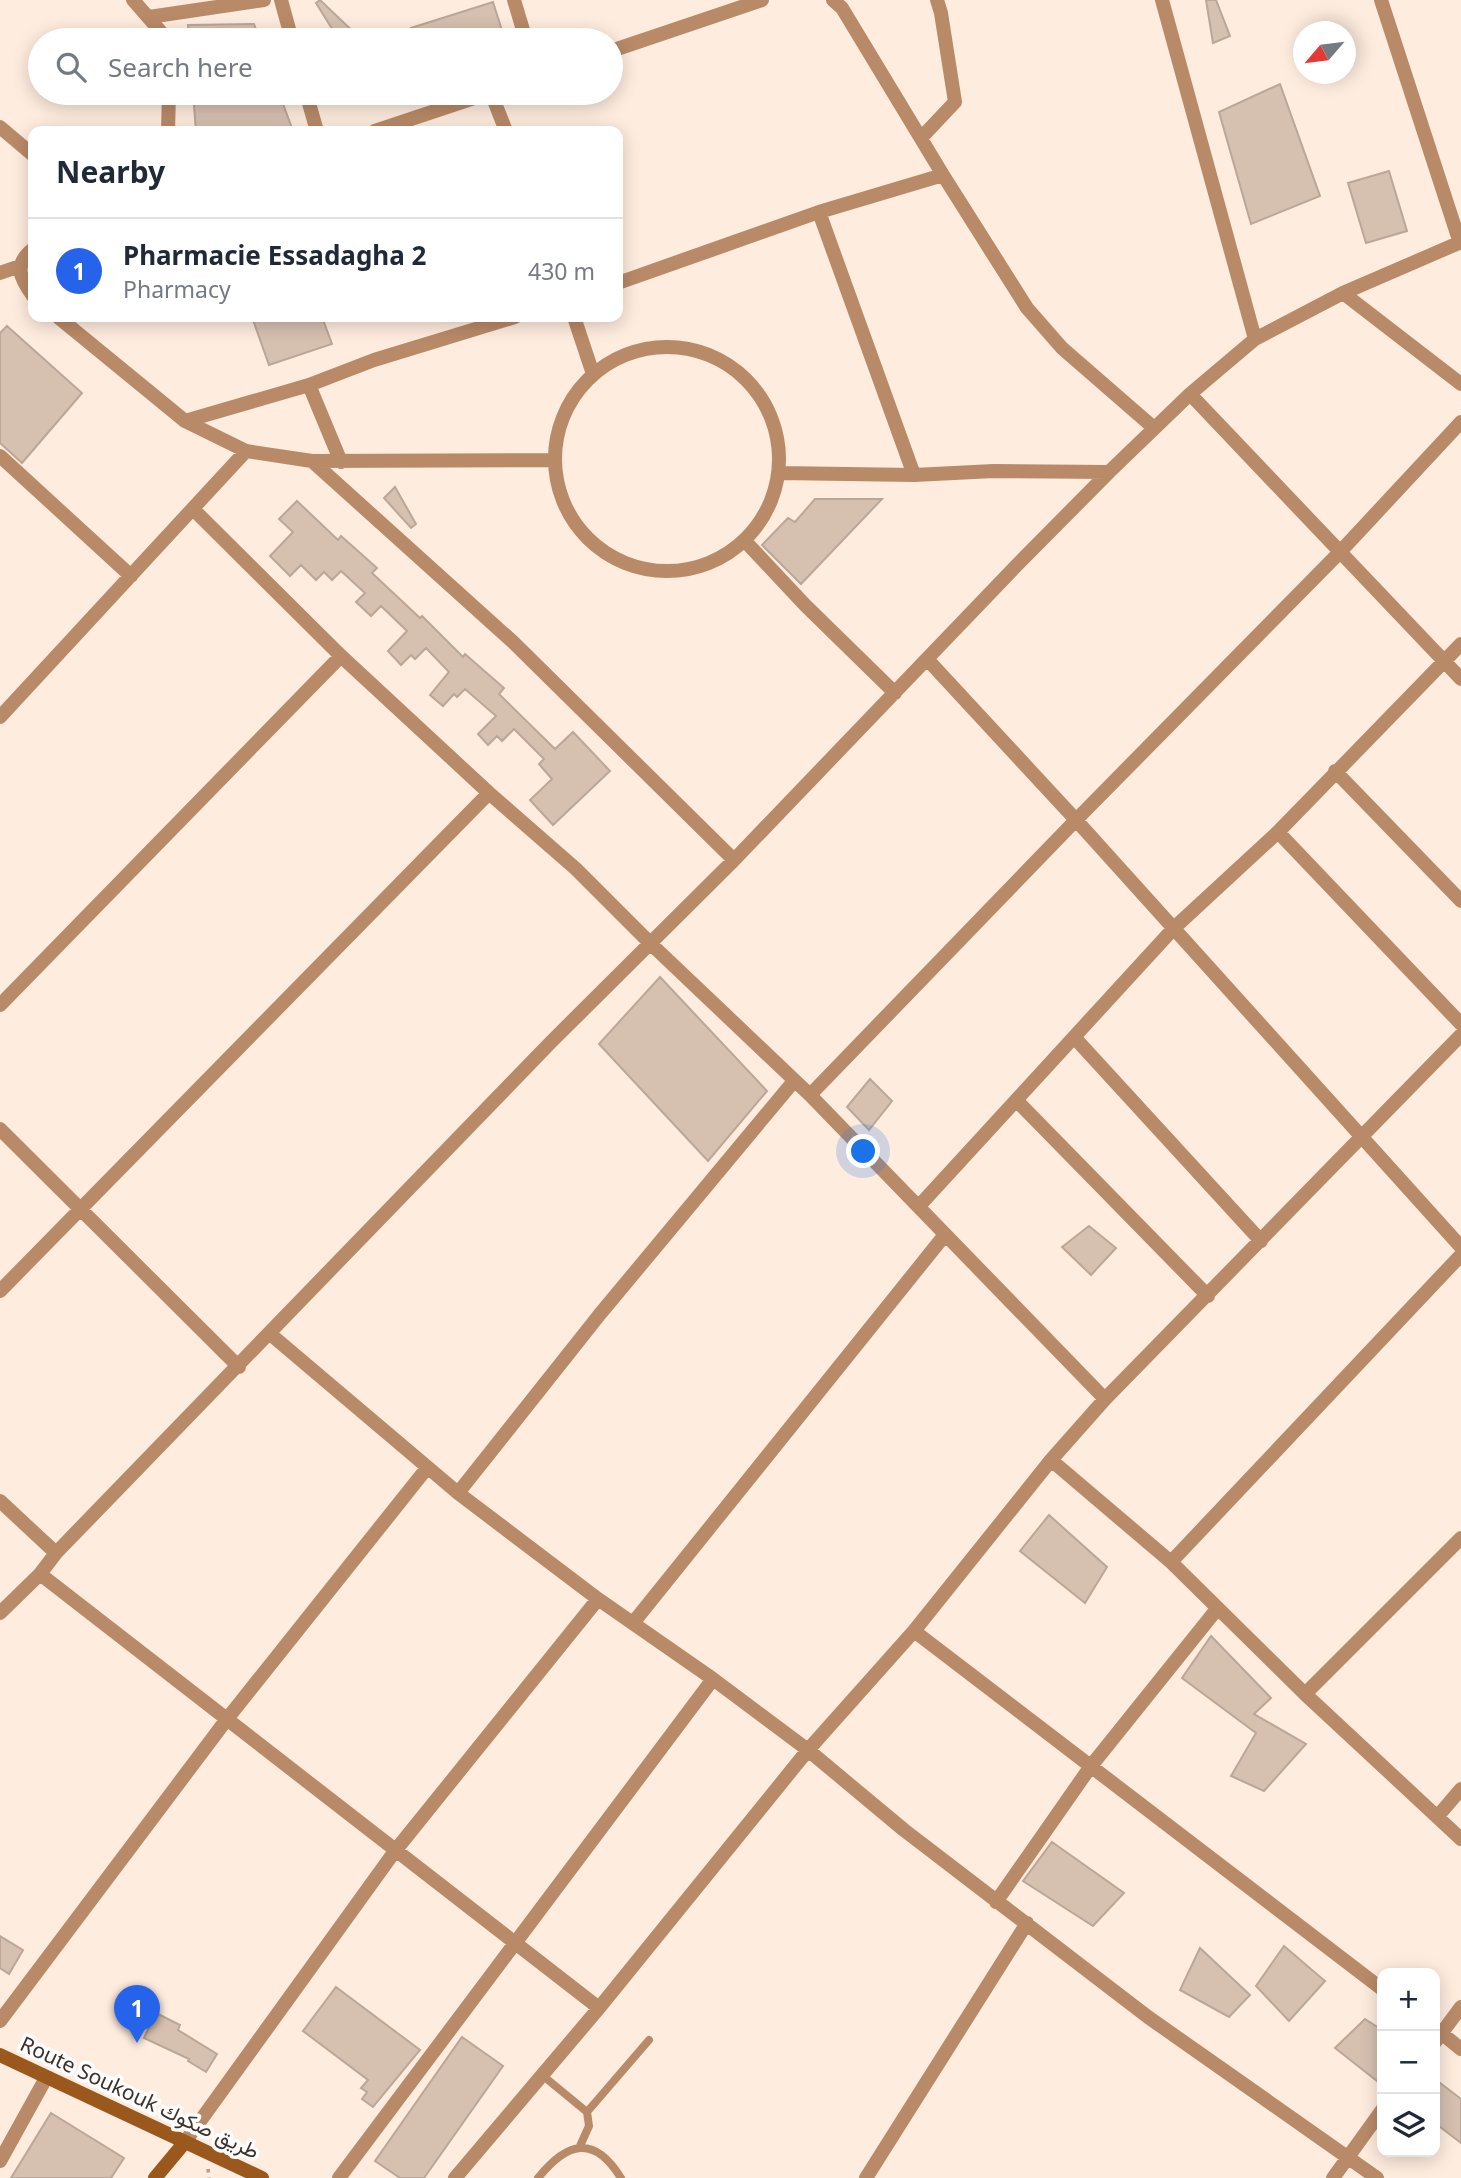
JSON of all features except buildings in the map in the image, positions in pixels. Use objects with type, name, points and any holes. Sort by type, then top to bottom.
[{"type":"street","points":[[133,0],[158,28]]},
{"type":"street","points":[[149,17],[264,0]]},
{"type":"street","points":[[281,0],[289,28]]},
{"type":"street","points":[[514,0],[522,28]]},
{"type":"street","points":[[623,46],[722,7],[762,0]]},
{"type":"street","points":[[833,0],[842,8],[1027,309],[1062,348],[1154,428]]},
{"type":"street","points":[[920,138],[955,102],[937,0]]},
{"type":"street","points":[[1163,0],[1255,340]]},
{"type":"street","points":[[0,1612],[40,1574],[56,1553],[552,1041],[734,860],[1154,428],[1255,340],[1343,293],[1461,242],[1381,0]]},
{"type":"street","points":[[168,126],[169,105]]},
{"type":"street","points":[[309,105],[316,126]]},
{"type":"street","points":[[390,126],[454,105]]},
{"type":"street","points":[[495,105],[504,126]]},
{"type":"street","points":[[0,127],[28,151]]},
{"type":"street","points":[[623,281],[819,212],[943,175]]},
{"type":"street","points":[[819,212],[914,475]]},
{"type":"street","points":[[28,253],[23,257],[20,266],[28,288]]},
{"type":"street","points":[[0,273],[20,266]]},
{"type":"street","points":[[1343,293],[1461,384]]},
{"type":"street","points":[[64,322],[186,421],[246,451],[313,461],[341,462],[555,460]]},
{"type":"street","points":[[186,421],[309,385],[374,360],[498,322]]},
{"type":"street","points":[[576,322],[593,374]]},
{"type":"street","points":[[654,347],[688,348],[720,360],[747,380],[767,407],[778,439],[779,473],[773,498],[762,521],[745,541],[722,558],[695,569],[666,572],[637,568],[610,557],[587,539],[570,516],[559,489],[555,460],[557,436],[565,412],[577,391],[593,374],[622,356],[654,347]]},
{"type":"street","points":[[309,385],[341,462]]},
{"type":"street","points":[[1191,394],[1461,679]]},
{"type":"street","points":[[810,1095],[1340,552],[1461,422]]},
{"type":"street","points":[[0,717],[246,451]]},
{"type":"street","points":[[0,456],[131,576]]},
{"type":"street","points":[[313,461],[513,642],[734,860]]},
{"type":"street","points":[[779,473],[914,475],[994,471],[1109,472]]},
{"type":"street","points":[[194,510],[341,656],[489,793],[576,869],[810,1095],[1105,1399]]},
{"type":"street","points":[[745,541],[894,693]]},
{"type":"street","points":[[919,1206],[1174,928],[1278,832],[1461,644]]},
{"type":"street","points":[[0,1004],[341,656]]},
{"type":"street","points":[[927,659],[1461,1247]]},
{"type":"street","points":[[1335,771],[1461,901]]},
{"type":"street","points":[[0,1291],[489,793]]},
{"type":"street","points":[[1278,832],[1461,1024]]},
{"type":"street","points":[[456,2178],[599,2008],[808,1750],[914,1630],[1051,1460],[1105,1399],[1461,1035]]},
{"type":"street","points":[[1074,1037],[1261,1241]]},
{"type":"street","points":[[458,1493],[600,1314],[794,1081]]},
{"type":"street","points":[[1016,1100],[1208,1296]]},
{"type":"street","points":[[0,1129],[239,1367]]},
{"type":"street","points":[[633,1623],[944,1236]]},
{"type":"street","points":[[1171,1562],[1461,1255]]},
{"type":"street","points":[[269,1333],[458,1493],[598,1599],[713,1679],[808,1750],[904,1830],[1149,2017],[1377,2178]]},
{"type":"street","points":[[1051,1460],[1171,1562],[1305,1694],[1461,1839]]},
{"type":"street","points":[[0,2021],[227,1719],[427,1468]]},
{"type":"street","points":[[0,1501],[56,1553]]},
{"type":"street","points":[[1305,1694],[1461,1538]]},
{"type":"street","points":[[40,1574],[599,2008]]},
{"type":"street","points":[[155,2178],[185,2142],[395,1851],[598,1599]]},
{"type":"street","points":[[996,1902],[1091,1766],[1217,1609]]},
{"type":"street","points":[[914,1630],[1377,1985]]},
{"type":"street","points":[[339,2178],[713,1679]]},
{"type":"street","points":[[1437,1817],[1461,1789]]},
{"type":"street","points":[[866,2178],[1027,1923]]},
{"type":"street","points":[[1440,2031],[1461,2007]]},
{"type":"street","points":[[1440,2036],[1461,2049]]},
{"type":"street","name":"Route Soukouk طريق صكوك","points":[[0,2055],[262,2178]]},
{"type":"street","points":[[0,2161],[46,2078]]},
{"type":"street","points":[[1333,2178],[1377,2117]]},
{"type":"lane","points":[[587,2112],[649,2040]]},
{"type":"lane","points":[[542,2076],[587,2112],[589,2126],[580,2147]]},
{"type":"lane","points":[[538,2178],[568,2150],[580,2147],[591,2149],[613,2165],[621,2178]]},
{"type":"place","name":"Pharmacie Essadagha 2","points":[[137,2043]]}]
